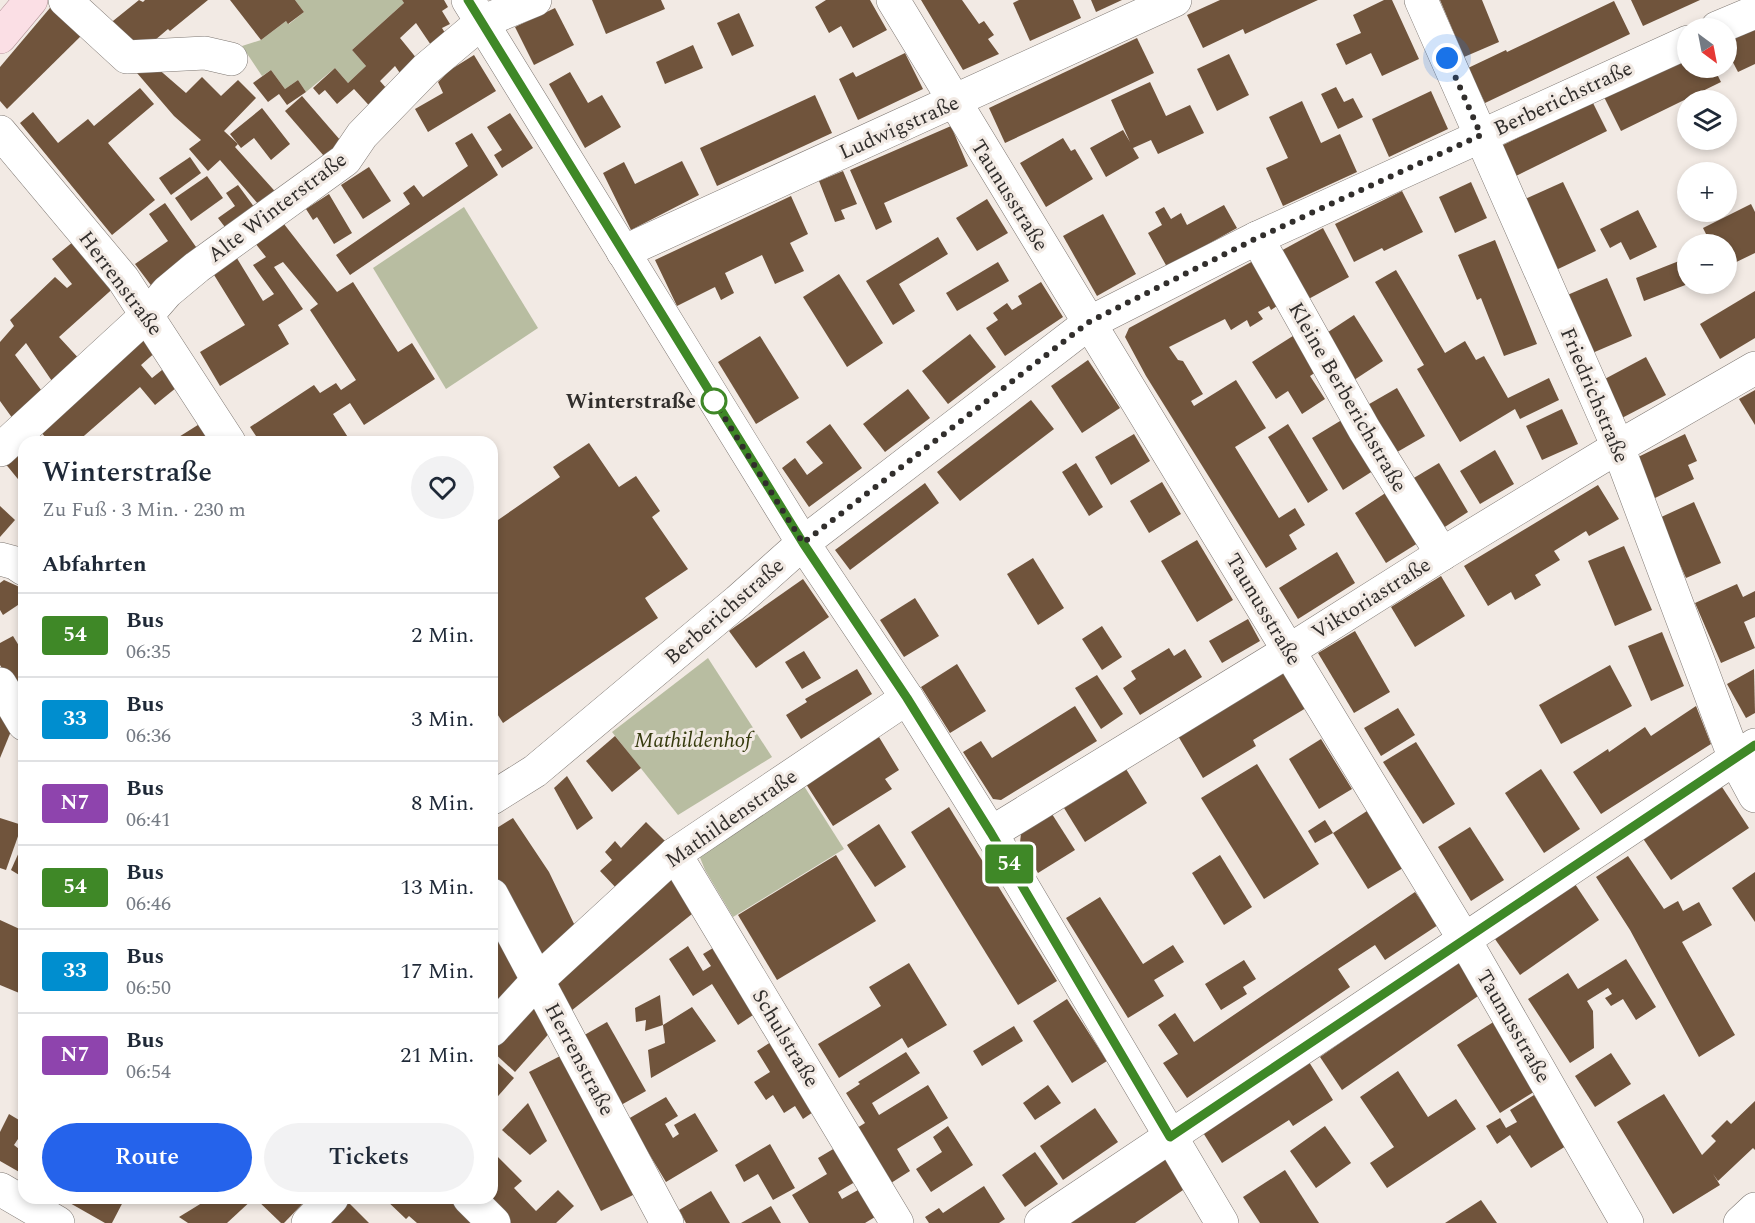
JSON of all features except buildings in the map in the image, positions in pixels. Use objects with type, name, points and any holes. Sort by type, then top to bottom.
[{"type":"main road","points":[[0,37],[31,0]]},
{"type":"street","points":[[65,0],[127,57],[205,53],[231,59]]},
{"type":"street","name":"Alte Winterstraße","points":[[0,450],[147,315],[167,292],[197,267],[345,160],[362,135],[426,69],[475,11],[535,0]]},
{"type":"street","name":"Taunusstraße","points":[[893,0],[1464,939],[1628,1223]]},
{"type":"street","name":"Ludwigstraße","points":[[623,252],[1175,0]]},
{"type":"street","name":"Friedrichstraße","points":[[1421,0],[1618,447],[1745,752],[1755,796]]},
{"type":"street","points":[[475,11],[803,543],[907,698],[991,833],[1222,1223]]},
{"type":"street","points":[[1737,20],[1755,12]]},
{"type":"street","name":"Berberichstraße","points":[[498,794],[535,771],[738,601],[803,543],[1089,322],[1261,245],[1481,135],[1677,47]]},
{"type":"street","name":"Herrenstraße","points":[[0,132],[123,279],[226,436]]},
{"type":"street","name":"Kleine Berberichstraße","points":[[1261,245],[1364,429],[1442,554]]},
{"type":"street","name":"Viktoriastraße","points":[[991,833],[1442,554],[1618,447],[1755,368]]},
{"type":"street","points":[[0,559],[18,565]]},
{"type":"street","points":[[0,684],[18,714]]},
{"type":"street","name":"Mathildenstraße","points":[[498,1023],[538,980],[675,854],[907,698]]},
{"type":"street","points":[[1041,1223],[1745,752]]},
{"type":"street","name":"Schulstraße","points":[[675,854],[897,1223]]},
{"type":"street","name":"Herrenstraße","points":[[498,906],[667,1223]]},
{"type":"street","points":[[14,1203],[58,1223]]},
{"type":"street","points":[[308,1223],[327,1204]]},
{"type":"street","points":[[475,1204],[494,1223]]},
{"type":"street","points":[[1740,1223],[1755,1209]]},
{"type":"green space","points":[[295,0],[402,0],[404,3],[352,50],[366,66],[348,83],[335,68],[306,92],[298,80],[285,89],[271,70],[262,76],[242,46],[261,40],[286,21],[289,24],[304,12]]},
{"type":"green space","points":[[464,207],[538,328],[446,389],[373,268]]},
{"type":"green space","name":"Mathildenhof","points":[[708,658],[772,757],[678,815],[612,732]]},
{"type":"green space","points":[[804,786],[844,849],[733,917],[705,870],[699,855]]},
{"type":"bus line","name":"54","points":[[468,0],[803,543],[907,698],[991,833],[1170,1137],[1755,745]]},
{"type":"place","name":"Winterstraße","points":[[714,401]]},
{"type":"route","points":[[714,401],[803,543],[1089,322],[1257,238],[1481,135],[1447,58]]}]
